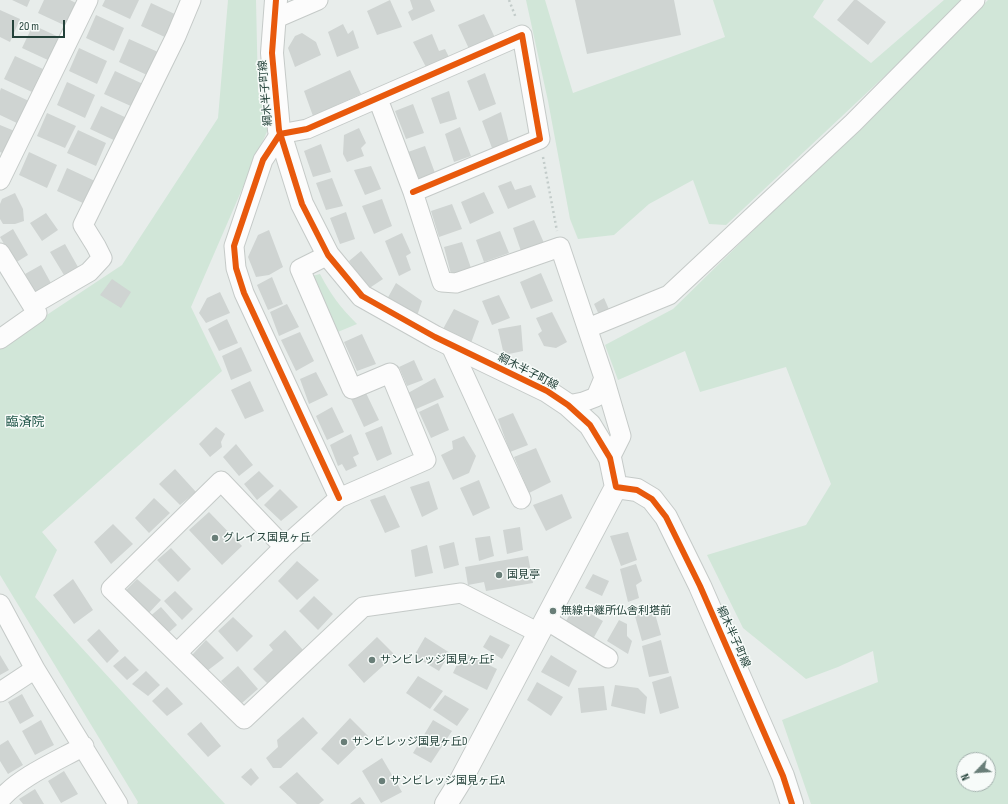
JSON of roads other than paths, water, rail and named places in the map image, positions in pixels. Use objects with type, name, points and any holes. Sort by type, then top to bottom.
[{"type":"street","points":[[0,180],[88,0]]},
{"type":"street","points":[[275,9],[318,0]]},
{"type":"street","points":[[588,328],[669,296],[853,123],[975,0]]},
{"type":"street","points":[[32,305],[89,272],[102,258],[83,225],[176,36],[186,2]]},
{"type":"street","name":"綱木半子町線","points":[[275,9],[272,53],[280,134],[302,204],[328,255],[362,296],[435,337],[547,391],[568,405],[590,425],[610,458],[616,487],[637,490],[652,499],[666,517],[700,586],[783,776],[792,804]]},
{"type":"street","points":[[339,498],[244,293],[236,268],[234,246],[263,160],[280,134],[306,129],[378,99],[522,35],[540,139],[412,192]]},
{"type":"street","points":[[378,99],[412,192],[442,282],[456,283],[560,248],[588,328],[621,436],[610,458]]},
{"type":"street","points":[[0,252],[37,313],[0,339]]},
{"type":"street","points":[[177,653],[284,546],[339,498],[426,460],[390,373],[352,389],[300,269],[328,255]]},
{"type":"street","points":[[450,344],[520,499]]},
{"type":"street","points":[[568,405],[583,402],[596,397],[604,378]]},
{"type":"street","points":[[284,546],[221,481],[111,590],[244,719],[363,607],[461,593],[542,626],[608,658]]},
{"type":"street","points":[[446,804],[461,780],[616,487]]},
{"type":"street","points":[[0,604],[35,669],[84,746],[118,804]]},
{"type":"street","points":[[0,692],[35,669]]},
{"type":"street","points":[[0,800],[5,794],[32,774],[84,746]]},
{"type":"place","name":"グレイス国見ヶ丘","points":[[215,538]]},
{"type":"place","name":"国見亭","points":[[499,575]]},
{"type":"place","name":"無線中継所仏舎利塔前","points":[[553,611]]},
{"type":"place","name":"サンビレッジ国見ヶ丘F","points":[[372,660]]},
{"type":"place","name":"サンビレッジ国見ヶ丘D","points":[[344,742]]},
{"type":"place","name":"サンビレッジ国見ヶ丘A","points":[[382,781]]},
{"type":"district","name":"臨済院","points":[[25,423]]}]
